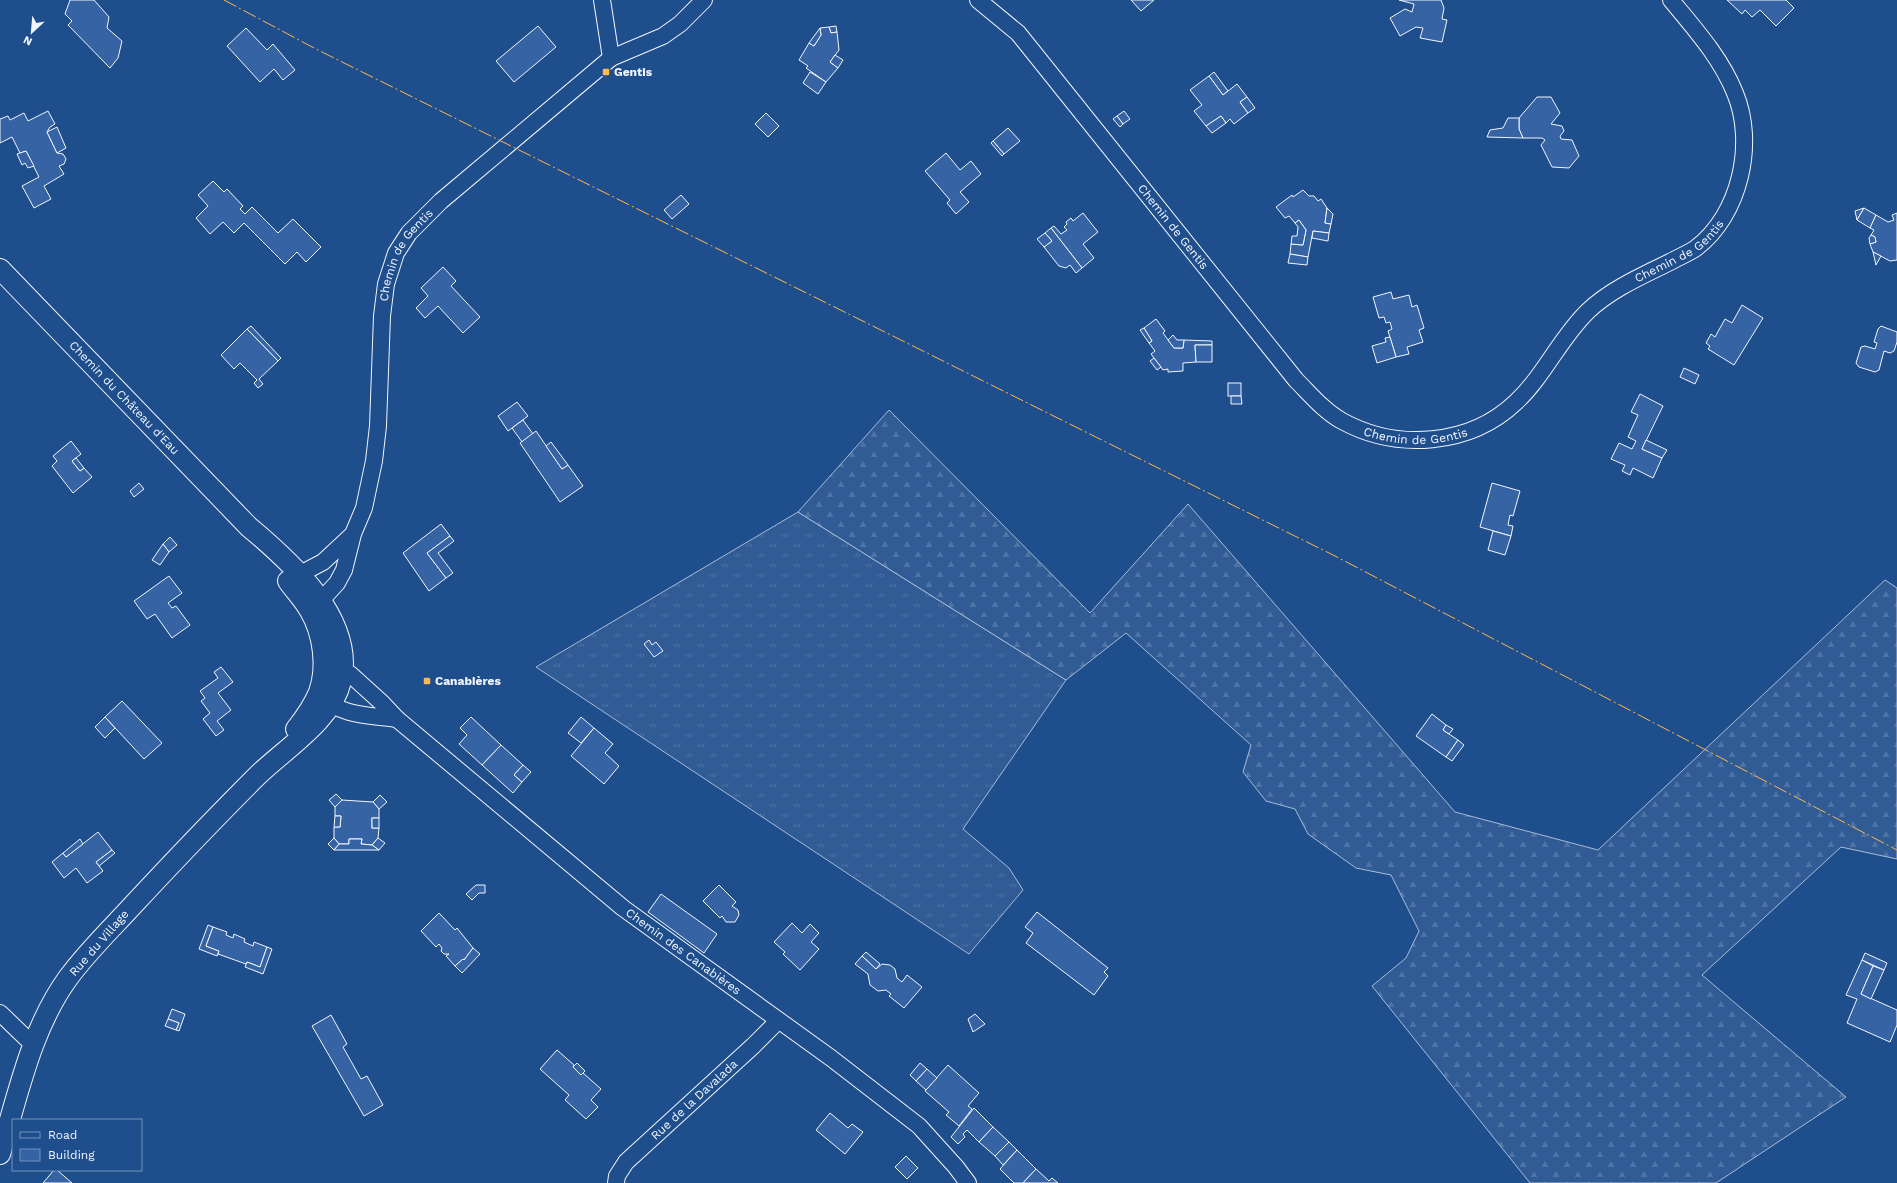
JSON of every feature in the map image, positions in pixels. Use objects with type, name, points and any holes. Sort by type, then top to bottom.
[{"type":"street","points":[[602,0],[611,58]]},
{"type":"street","name":"Chemin de Gentis","points":[[319,598],[326,594],[336,583],[344,570],[353,534],[364,508],[374,462],[378,426],[382,316],[386,284],[396,254],[409,233],[424,216],[611,58],[664,36],[680,24],[704,0]]},
{"type":"street","name":"Chemin de Gentis","points":[[978,0],[1018,34],[1296,380],[1319,403],[1341,421],[1368,433],[1396,440],[1425,440],[1461,435],[1492,421],[1516,402],[1535,379],[1561,341],[1589,310],[1616,291],[1696,248],[1720,223],[1734,199],[1741,175],[1744,145],[1742,120],[1736,94],[1728,77],[1712,51],[1671,0]]},
{"type":"street","name":"Chemin du Château d'Eau","points":[[0,269],[249,527],[277,551],[319,598],[336,628],[341,643],[328,687]]},
{"type":"street","name":"Chemin du Château d'Eau","points":[[249,527],[310,612],[318,631],[323,652],[328,687]]},
{"type":"street","name":"Chemin de Gentis","points":[[300,576],[328,558],[353,534]]},
{"type":"street","points":[[300,576],[299,596],[319,598]]},
{"type":"street","name":"Chemin des Canabières","points":[[328,687],[350,674],[397,719],[622,908],[831,1058],[919,1126],[956,1167],[968,1183]]},
{"type":"street","points":[[328,687],[341,710],[397,719]]},
{"type":"street","name":"Rue du Village","points":[[0,1154],[34,1042],[55,999],[67,979],[91,950],[166,869],[261,772],[328,687]]},
{"type":"street","points":[[0,1013],[26,1038],[34,1042]]},
{"type":"street","name":"Rue de la Davalada","points":[[616,1183],[618,1176],[626,1162],[753,1046],[778,1021]]},
{"type":"green space","points":[[889,410],[1090,613],[1188,504],[1455,812],[1598,850],[1885,580],[1897,588],[1897,859],[1841,847],[1702,975],[1846,1097],[1716,1183],[1530,1183],[1372,986],[1406,958],[1419,931],[1391,875],[1356,868],[1308,834],[1295,809],[1266,801],[1243,772],[1251,745],[1126,633],[1066,680],[798,512]]},
{"type":"green space","points":[[798,512],[1066,680],[963,829],[1009,868],[1023,890],[969,954],[536,667]]},
{"type":"building","points":[[70,0],[94,0],[109,17],[107,28],[122,41],[118,58],[110,68],[68,25],[72,21],[65,14]]},
{"type":"building","points":[[1131,0],[1154,0],[1141,11]]},
{"type":"building","points":[[1399,0],[1441,0],[1444,8],[1442,19],[1447,20],[1442,42],[1420,38],[1423,28],[1416,27],[1400,36],[1390,18],[1405,9],[1412,12],[1414,4]]},
{"type":"building","points":[[1727,0],[1786,0],[1794,8],[1776,26],[1760,10],[1752,17],[1745,10],[1742,14]]},
{"type":"building","points":[[538,26],[556,47],[514,82],[496,61]]},
{"type":"building","points":[[836,26],[837,32],[831,33],[829,27]]},
{"type":"building","points":[[829,27],[831,33],[837,32],[839,50],[830,62],[838,68],[826,82],[806,68],[808,66],[799,60],[809,43],[814,46],[821,35],[820,28]]},
{"type":"building","points":[[246,28],[267,50],[273,44],[295,70],[283,80],[274,69],[260,82],[227,46]]},
{"type":"building","points":[[820,28],[821,35],[814,46],[809,43]]},
{"type":"building","points":[[835,55],[843,60],[838,68],[830,62]]},
{"type":"building","points":[[810,72],[826,82],[818,94],[803,83]]},
{"type":"building","points":[[1214,72],[1228,91],[1223,95],[1209,76]]},
{"type":"building","points":[[1209,76],[1223,95],[1237,84],[1247,97],[1240,102],[1248,113],[1234,124],[1230,119],[1226,123],[1221,116],[1206,126],[1194,111],[1202,105],[1190,90]]},
{"type":"building","points":[[1247,97],[1255,108],[1248,113],[1240,102]]},
{"type":"building","points":[[1537,97],[1551,97],[1560,113],[1551,124],[1562,126],[1564,131],[1560,136],[1561,139],[1572,140],[1579,156],[1569,168],[1552,167],[1541,145],[1545,140],[1542,138],[1523,138],[1519,129],[1519,118]]},
{"type":"building","points":[[48,111],[55,124],[50,127],[47,132],[57,153],[63,154],[66,159],[64,164],[59,166],[64,174],[44,186],[51,199],[34,208],[22,186],[39,177],[26,151],[20,153],[12,137],[0,143],[0,119],[8,116],[10,120],[24,113],[28,121]]},
{"type":"building","points":[[1124,111],[1130,119],[1123,124],[1117,116]]},
{"type":"building","points":[[766,113],[779,126],[768,137],[755,124]]},
{"type":"building","points":[[1117,116],[1123,124],[1120,127],[1113,119]]},
{"type":"building","points":[[1221,116],[1226,123],[1212,133],[1206,126]]},
{"type":"building","points":[[1508,118],[1519,118],[1519,129],[1523,138],[1487,137],[1490,130],[1503,128]]},
{"type":"building","points":[[57,127],[66,148],[57,153],[47,132]]},
{"type":"building","points":[[1008,128],[1020,141],[1004,154],[993,141]]},
{"type":"building","points":[[993,141],[1004,154],[1002,156],[991,143]]},
{"type":"building","points":[[26,151],[34,166],[28,168],[25,163],[22,165],[17,154]]},
{"type":"building","points":[[946,153],[960,170],[971,161],[981,174],[960,192],[969,202],[956,214],[947,203],[950,200],[925,171]]},
{"type":"building","points":[[213,181],[224,192],[227,189],[243,206],[240,209],[245,214],[252,207],[278,233],[293,219],[321,247],[306,262],[297,252],[285,264],[244,223],[234,233],[223,222],[210,234],[196,218],[208,206],[198,195]]},
{"type":"building","points":[[1303,190],[1309,196],[1314,196],[1318,201],[1321,199],[1327,208],[1325,223],[1331,224],[1329,233],[1313,231],[1308,257],[1290,254],[1291,244],[1303,245],[1306,230],[1299,220],[1295,223],[1289,216],[1285,218],[1276,207],[1292,195],[1293,197]]},
{"type":"building","points":[[681,195],[689,204],[672,219],[664,210]]},
{"type":"building","points":[[1327,208],[1333,214],[1331,224],[1325,223]]},
{"type":"building","points":[[1864,208],[1857,220],[1855,211]]},
{"type":"building","points":[[1864,208],[1876,215],[1870,228],[1857,220]]},
{"type":"building","points":[[1083,213],[1098,232],[1083,244],[1094,258],[1082,268],[1051,228],[1054,226],[1061,234],[1067,230],[1064,227],[1067,224],[1066,222],[1071,218],[1073,221]]},
{"type":"building","points":[[1897,213],[1897,260],[1890,261],[1873,252],[1870,244],[1876,242],[1875,237],[1871,235],[1874,230],[1870,228],[1876,215],[1888,222],[1894,220],[1892,215]]},
{"type":"building","points":[[1299,220],[1306,230],[1303,245],[1291,244],[1292,236],[1297,236],[1298,227],[1295,223]]},
{"type":"building","points":[[1051,228],[1082,268],[1076,273],[1070,265],[1066,268],[1059,266],[1044,247],[1052,241],[1045,233]]},
{"type":"building","points":[[1313,231],[1329,233],[1328,241],[1312,238]]},
{"type":"building","points":[[1045,233],[1052,241],[1044,247],[1037,239]]},
{"type":"building","points":[[1871,235],[1875,237],[1876,242],[1870,244],[1869,238]]},
{"type":"building","points":[[1873,252],[1881,256],[1876,265]]},
{"type":"building","points":[[1290,254],[1308,257],[1307,265],[1288,263]]},
{"type":"building","points":[[443,267],[456,281],[451,286],[480,317],[463,333],[438,306],[425,318],[416,308],[428,296],[421,288]]},
{"type":"building","points":[[1391,292],[1393,299],[1409,295],[1412,307],[1417,305],[1424,328],[1419,330],[1423,342],[1407,347],[1409,354],[1396,357],[1388,331],[1392,329],[1390,322],[1386,323],[1384,317],[1379,318],[1373,297]]},
{"type":"building","points":[[1742,305],[1763,318],[1734,365],[1708,349],[1710,346],[1706,343],[1711,334],[1715,337],[1725,319],[1732,323]]},
{"type":"building","points":[[1156,319],[1165,331],[1163,333],[1174,348],[1183,348],[1184,340],[1212,341],[1212,345],[1195,345],[1196,362],[1183,363],[1183,371],[1168,372],[1168,369],[1163,370],[1151,354],[1155,351],[1149,343],[1152,341],[1144,328]]},
{"type":"building","points":[[251,326],[281,358],[278,361],[247,329]]},
{"type":"building","points":[[1881,326],[1897,332],[1897,342],[1894,351],[1890,353],[1884,351],[1879,370],[1875,372],[1859,367],[1856,363],[1861,347],[1865,346],[1875,349],[1877,343],[1874,342],[1878,329]]},
{"type":"building","points":[[1144,328],[1152,341],[1149,343],[1140,330]]},
{"type":"building","points":[[247,329],[278,361],[259,379],[263,384],[258,388],[254,383],[257,380],[240,363],[234,369],[221,355]]},
{"type":"building","points":[[1173,335],[1177,340],[1184,340],[1183,348],[1174,348],[1168,340]]},
{"type":"building","points":[[1390,337],[1396,357],[1377,363],[1372,346],[1386,342],[1385,338]]},
{"type":"building","points":[[1195,345],[1212,345],[1212,362],[1196,362]]},
{"type":"building","points":[[1154,358],[1161,367],[1157,370],[1150,361]]},
{"type":"building","points":[[1684,368],[1699,375],[1695,384],[1680,377]]},
{"type":"building","points":[[1228,383],[1241,383],[1241,396],[1228,396]]},
{"type":"building","points":[[1640,394],[1663,406],[1642,449],[1662,458],[1653,478],[1633,468],[1630,475],[1622,471],[1625,465],[1611,459],[1619,443],[1632,449],[1636,441],[1628,437],[1638,415],[1631,412]]},
{"type":"building","points":[[1231,396],[1241,396],[1242,404],[1231,404]]},
{"type":"building","points":[[517,402],[528,416],[508,431],[498,416]]},
{"type":"building","points":[[523,420],[533,434],[522,442],[512,428]]},
{"type":"building","points":[[536,431],[562,469],[568,465],[583,486],[560,502],[520,443]]},
{"type":"building","points":[[1646,440],[1667,450],[1662,458],[1642,449]]},
{"type":"building","points":[[71,441],[81,454],[72,461],[80,471],[84,468],[92,477],[73,493],[52,466],[57,461],[53,456]]},
{"type":"building","points":[[551,442],[568,465],[562,469],[546,446]]},
{"type":"building","points":[[76,458],[84,468],[80,471],[72,461]]},
{"type":"building","points":[[139,483],[144,489],[134,497],[130,491]]},
{"type":"building","points":[[1492,483],[1520,491],[1513,516],[1510,515],[1508,525],[1513,526],[1511,536],[1480,527]]},
{"type":"building","points":[[441,524],[450,536],[427,553],[446,578],[429,591],[403,553]]},
{"type":"building","points":[[1493,531],[1511,536],[1505,555],[1488,550]]},
{"type":"building","points":[[450,536],[454,541],[438,553],[453,573],[446,578],[427,553]]},
{"type":"building","points":[[170,537],[177,545],[169,552],[163,544]]},
{"type":"building","points":[[163,544],[169,552],[160,565],[152,560]]},
{"type":"building","points":[[169,576],[182,593],[168,603],[172,608],[176,606],[190,625],[172,638],[155,614],[147,619],[134,601]]},
{"type":"building","points":[[649,640],[652,645],[656,642],[663,651],[654,657],[644,644]]},
{"type":"building","points":[[221,667],[233,682],[218,693],[231,710],[217,721],[224,730],[216,736],[203,719],[210,713],[201,701],[205,698],[200,691],[218,678],[214,672]]},
{"type":"building","points":[[122,701],[162,743],[144,759],[105,717]]},
{"type":"building","points":[[1432,714],[1446,725],[1443,730],[1458,740],[1446,757],[1416,736]]},
{"type":"building","points":[[105,717],[115,728],[105,738],[95,727]]},
{"type":"building","points":[[471,717],[501,745],[482,765],[459,744],[467,735],[460,728]]},
{"type":"building","points":[[581,717],[594,728],[581,743],[568,733]]},
{"type":"building","points":[[1446,725],[1453,729],[1449,734],[1443,730]]},
{"type":"building","points":[[594,728],[613,744],[605,753],[619,766],[604,784],[571,756]]},
{"type":"building","points":[[1458,740],[1464,745],[1452,761],[1446,757]]},
{"type":"building","points":[[501,745],[523,765],[514,775],[522,782],[513,793],[482,765]]},
{"type":"building","points":[[523,765],[531,772],[522,782],[514,775]]},
{"type":"building","points":[[336,794],[342,800],[335,807],[329,800]]},
{"type":"building","points":[[380,795],[387,802],[379,809],[373,802]]},
{"type":"building","points":[[342,800],[373,802],[379,809],[379,818],[372,818],[372,828],[379,828],[378,838],[372,845],[361,844],[362,839],[349,839],[349,844],[339,844],[334,838],[334,827],[340,827],[341,816],[335,816],[335,807]]},
{"type":"building","points":[[335,816],[341,816],[340,827],[334,827]]},
{"type":"building","points":[[372,818],[379,818],[379,828],[372,828]]},
{"type":"building","points":[[98,832],[112,850],[96,862],[103,871],[87,883],[76,868],[64,878],[52,862],[63,853],[66,857]]},
{"type":"building","points":[[334,838],[339,844],[334,850],[328,844]]},
{"type":"building","points":[[378,838],[385,843],[379,850],[372,845]]},
{"type":"building","points":[[80,839],[83,844],[66,857],[63,853]]},
{"type":"building","points":[[349,839],[362,839],[361,844],[372,845],[379,850],[334,850],[339,844],[349,844]]},
{"type":"building","points":[[112,850],[115,853],[99,866],[96,862]]},
{"type":"building","points":[[476,885],[485,885],[485,893],[479,893],[472,900],[466,894]]},
{"type":"building","points":[[719,885],[736,902],[732,906],[738,910],[739,915],[735,922],[726,922],[722,916],[720,918],[703,901]]},
{"type":"building","points":[[661,894],[717,934],[704,953],[648,912]]},
{"type":"building","points":[[1037,912],[1108,968],[1104,972],[1108,976],[1094,995],[1026,943],[1033,933],[1025,927]]},
{"type":"building","points":[[439,913],[455,930],[457,928],[473,948],[464,960],[463,959],[455,966],[446,956],[449,954],[444,954],[441,951],[442,948],[439,944],[436,947],[421,931]]},
{"type":"building","points":[[792,923],[802,933],[810,924],[819,933],[811,942],[819,949],[800,970],[783,954],[785,952],[774,942]]},
{"type":"building","points":[[208,925],[213,927],[206,946],[219,951],[217,956],[199,949]]},
{"type":"building","points":[[213,927],[227,932],[226,935],[233,938],[234,934],[245,939],[244,942],[253,946],[254,942],[267,947],[260,967],[247,962],[246,964],[218,954],[219,951],[206,946]]},
{"type":"building","points":[[267,947],[272,949],[263,974],[245,967],[247,962],[260,967]]},
{"type":"building","points":[[473,948],[480,954],[462,973],[455,966],[463,959],[464,960]]},
{"type":"building","points":[[866,952],[880,964],[876,969],[862,956]]},
{"type":"building","points":[[1865,953],[1887,963],[1884,970],[1862,960]]},
{"type":"building","points":[[862,956],[876,969],[882,964],[890,965],[895,969],[897,978],[902,982],[907,975],[922,987],[904,1008],[889,996],[891,994],[886,990],[878,991],[870,985],[868,974],[855,964]]},
{"type":"building","points":[[1862,960],[1873,966],[1861,994],[1897,1010],[1897,1025],[1890,1042],[1847,1023],[1857,999],[1846,995]]},
{"type":"building","points":[[1873,966],[1884,970],[1871,999],[1861,994]]},
{"type":"building","points":[[172,1009],[185,1014],[179,1031],[176,1030],[179,1023],[168,1019]]},
{"type":"building","points":[[975,1014],[985,1024],[973,1032],[968,1019]]},
{"type":"building","points":[[331,1015],[347,1044],[343,1047],[361,1079],[367,1076],[383,1105],[364,1116],[312,1026]]},
{"type":"building","points":[[168,1019],[179,1023],[176,1030],[165,1026]]},
{"type":"building","points":[[557,1050],[574,1065],[573,1067],[581,1075],[583,1073],[601,1089],[591,1100],[598,1107],[586,1119],[565,1100],[569,1095],[540,1069]]},
{"type":"building","points":[[577,1063],[585,1071],[581,1075],[573,1067]]},
{"type":"building","points":[[920,1063],[927,1069],[916,1081],[910,1075]]},
{"type":"building","points":[[948,1065],[979,1093],[968,1106],[972,1109],[959,1126],[946,1115],[949,1112],[925,1091]]},
{"type":"building","points":[[927,1069],[937,1078],[926,1090],[916,1081]]},
{"type":"building","points":[[974,1108],[993,1127],[979,1142],[967,1130],[963,1134],[965,1137],[958,1144],[951,1137]]},
{"type":"building","points":[[830,1113],[848,1128],[852,1124],[863,1132],[845,1154],[816,1130]]},
{"type":"building","points":[[993,1127],[1009,1142],[995,1156],[979,1142]]},
{"type":"building","points":[[1009,1142],[1017,1150],[1003,1165],[995,1156]]},
{"type":"building","points":[[1017,1150],[1036,1169],[1023,1183],[1014,1183],[1000,1169]]},
{"type":"building","points":[[906,1156],[918,1168],[907,1179],[895,1167]]},
{"type":"building","points":[[1036,1169],[1049,1181],[1052,1178],[1058,1183],[1023,1183]]},
{"type":"building","points":[[53,1171],[58,1171],[72,1183],[43,1183]]},
{"type":"power","points":[[224,0],[314,48],[1335,556],[1897,850]]},
{"type":"place","name":"Gentis","points":[[606,72]]},
{"type":"place","name":"Canabières","points":[[427,681]]}]
